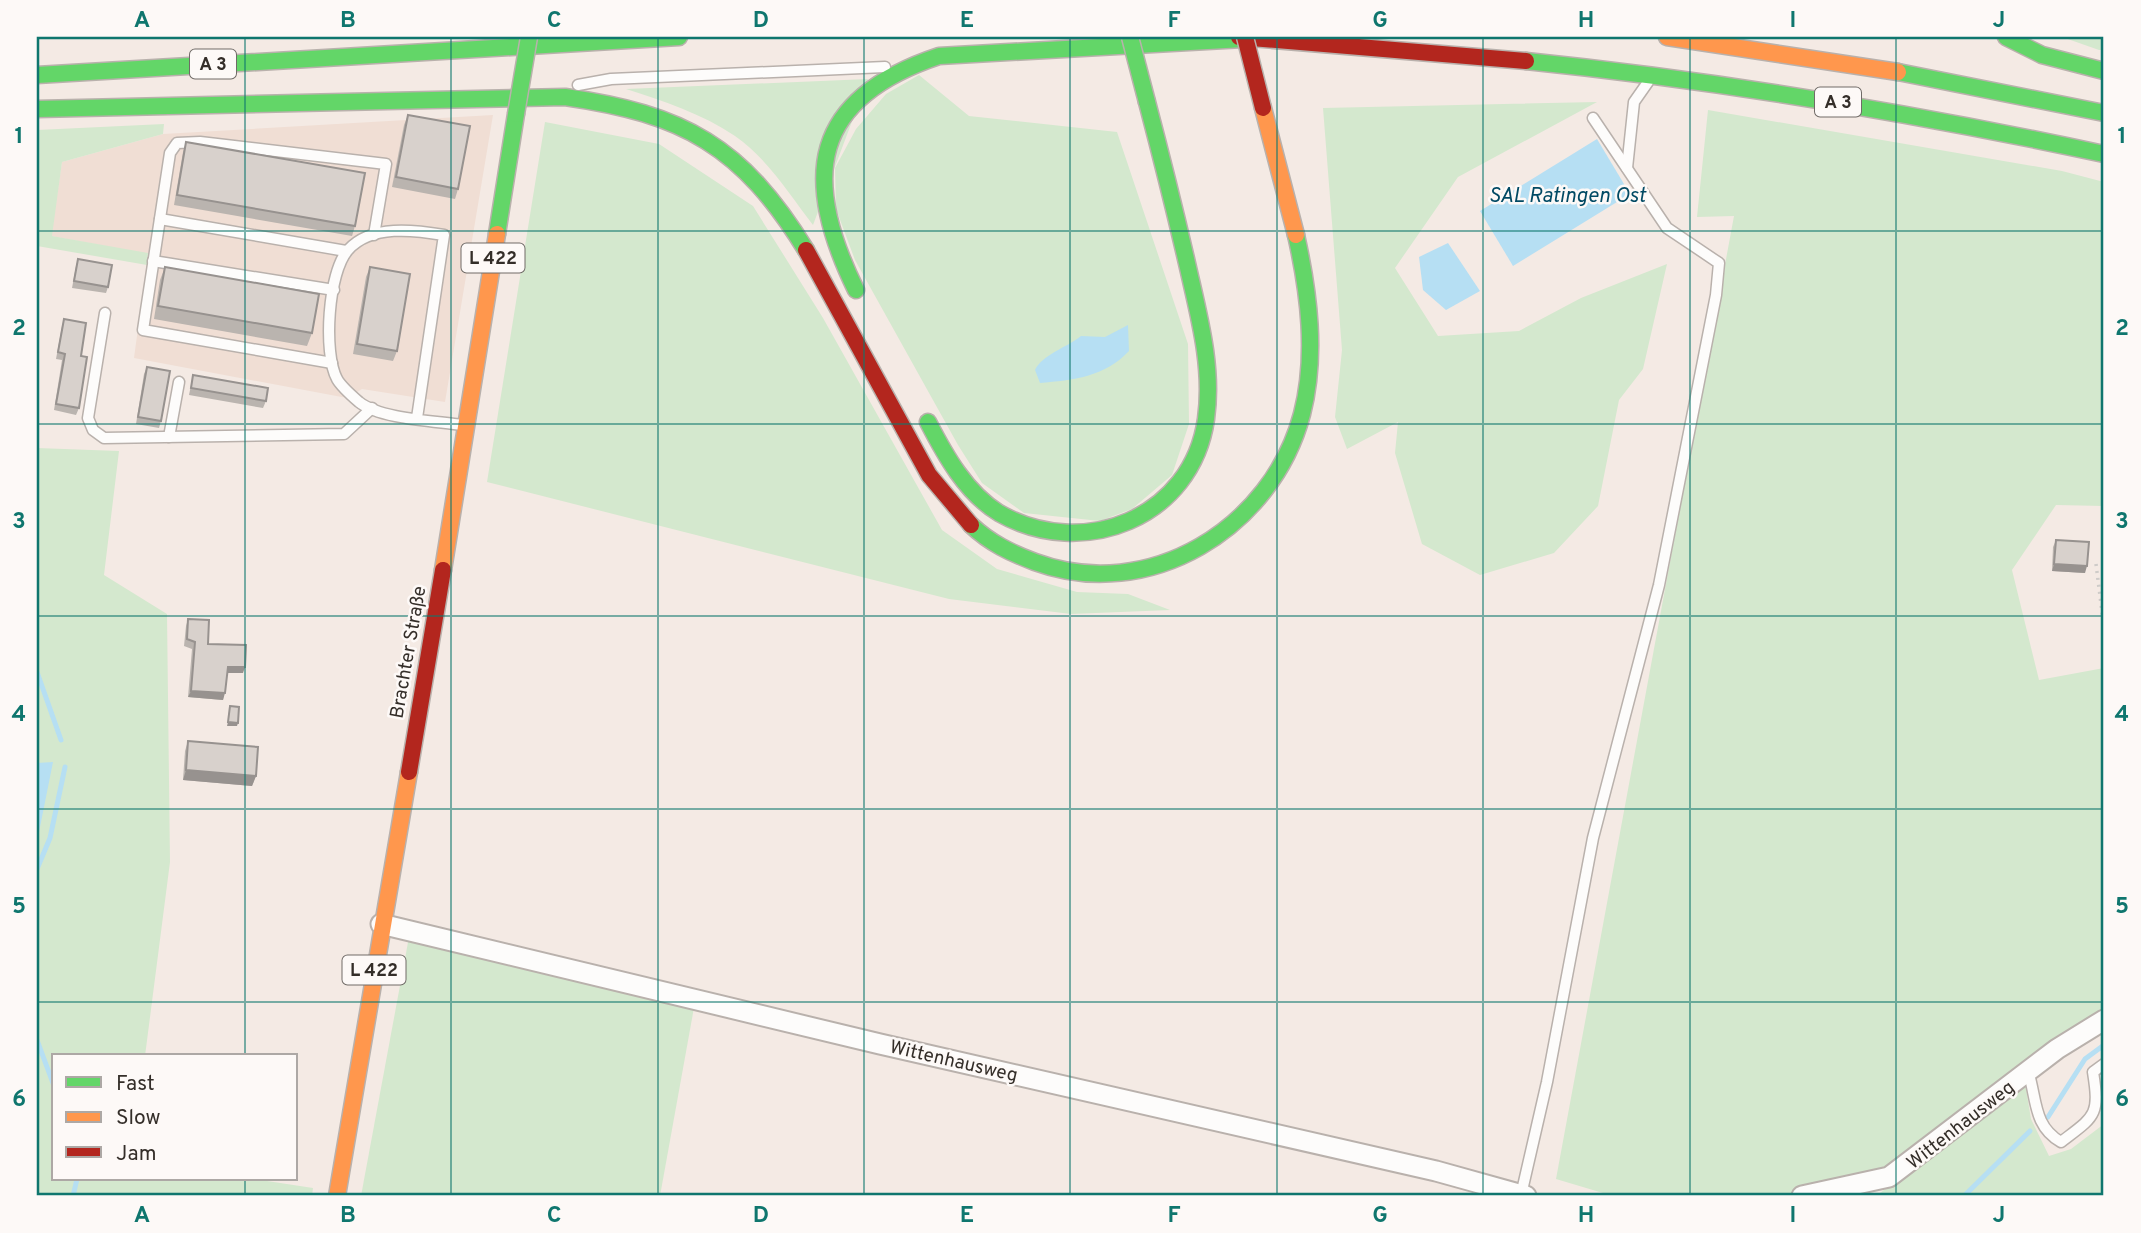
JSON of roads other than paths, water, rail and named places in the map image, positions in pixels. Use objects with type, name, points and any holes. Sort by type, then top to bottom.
[{"type":"main road","name":"Brachter Straße","points":[[337,1196],[467,426],[529,37]]},
{"type":"main road","name":"A 3","points":[[37,75],[679,37]]},
{"type":"main road","points":[[920,409],[947,458],[976,495],[1027,528],[1064,535],[1111,530],[1148,513],[1180,483],[1200,447],[1206,425],[1209,372],[1179,225],[1130,37]]},
{"type":"main road","name":"A 3","points":[[1239,37],[1415,49],[1653,74],[1907,114],[2104,154]]},
{"type":"main road","name":"A 3","points":[[1667,37],[1894,71],[2104,113]]},
{"type":"main road","points":[[2006,37],[2042,55],[2104,71]]},
{"type":"main road","points":[[37,109],[516,97],[598,99],[632,106],[678,122],[727,153],[771,195],[809,251],[929,475],[949,504],[1006,551],[1059,571],[1104,575],[1130,573],[1180,560],[1233,528],[1250,512],[1279,473],[1303,413],[1310,361],[1307,294],[1263,108],[1253,38],[939,56],[885,79],[858,101],[829,141],[822,166],[823,212],[841,262],[861,299]]},
{"type":"street","name":"Wittenhausweg","points":[[382,924],[880,1044],[1436,1171],[1523,1196]]},
{"type":"street","name":"Wittenhausweg","points":[[1801,1196],[1889,1177],[1919,1157],[2028,1071],[2104,1020]]},
{"type":"lane","points":[[516,97],[611,79],[913,66]]},
{"type":"lane","points":[[1627,168],[1634,102],[1653,74]]},
{"type":"lane","points":[[1523,1196],[1593,838],[1659,585],[1716,295],[1719,263],[1667,228],[1593,118]]},
{"type":"lane","points":[[332,363],[143,330],[170,153],[177,143],[200,142],[386,164],[374,235]]},
{"type":"lane","points":[[160,219],[346,251],[374,235],[408,229],[444,235],[417,418]]},
{"type":"lane","points":[[346,251],[334,290],[327,349],[337,380],[360,403],[372,408],[467,426]]},
{"type":"lane","points":[[153,261],[334,290]]},
{"type":"lane","points":[[105,313],[88,418],[93,430],[104,438],[344,434],[372,408]]},
{"type":"lane","points":[[169,437],[179,382]]},
{"type":"lane","points":[[2028,1071],[2040,1123],[2049,1135],[2061,1142],[2091,1120],[2096,1112],[2098,1099],[2093,1072],[2104,1064]]},
{"type":"water","name":"SAL Ratingen Ost","points":[[1597,139],[1630,194],[1513,266],[1480,211]]},
{"type":"water","points":[[1448,243],[1480,291],[1446,310],[1423,290],[1419,257]]},
{"type":"water","points":[[1128,325],[1129,351],[1110,367],[1088,376],[1040,383],[1035,370],[1049,355],[1081,336],[1105,337]]},
{"type":"water","points":[[53,762],[37,842],[37,763]]},
{"type":"waterway","points":[[37,672],[61,740]]},
{"type":"waterway","points":[[37,869],[50,838],[65,767]]},
{"type":"waterway","points":[[37,1040],[52,1081]]},
{"type":"waterway","points":[[2048,1117],[2085,1059],[2104,1045]]},
{"type":"waterway","points":[[1964,1196],[2030,1131]]},
{"type":"waterway","points":[[73,1196],[77,1180]]}]
